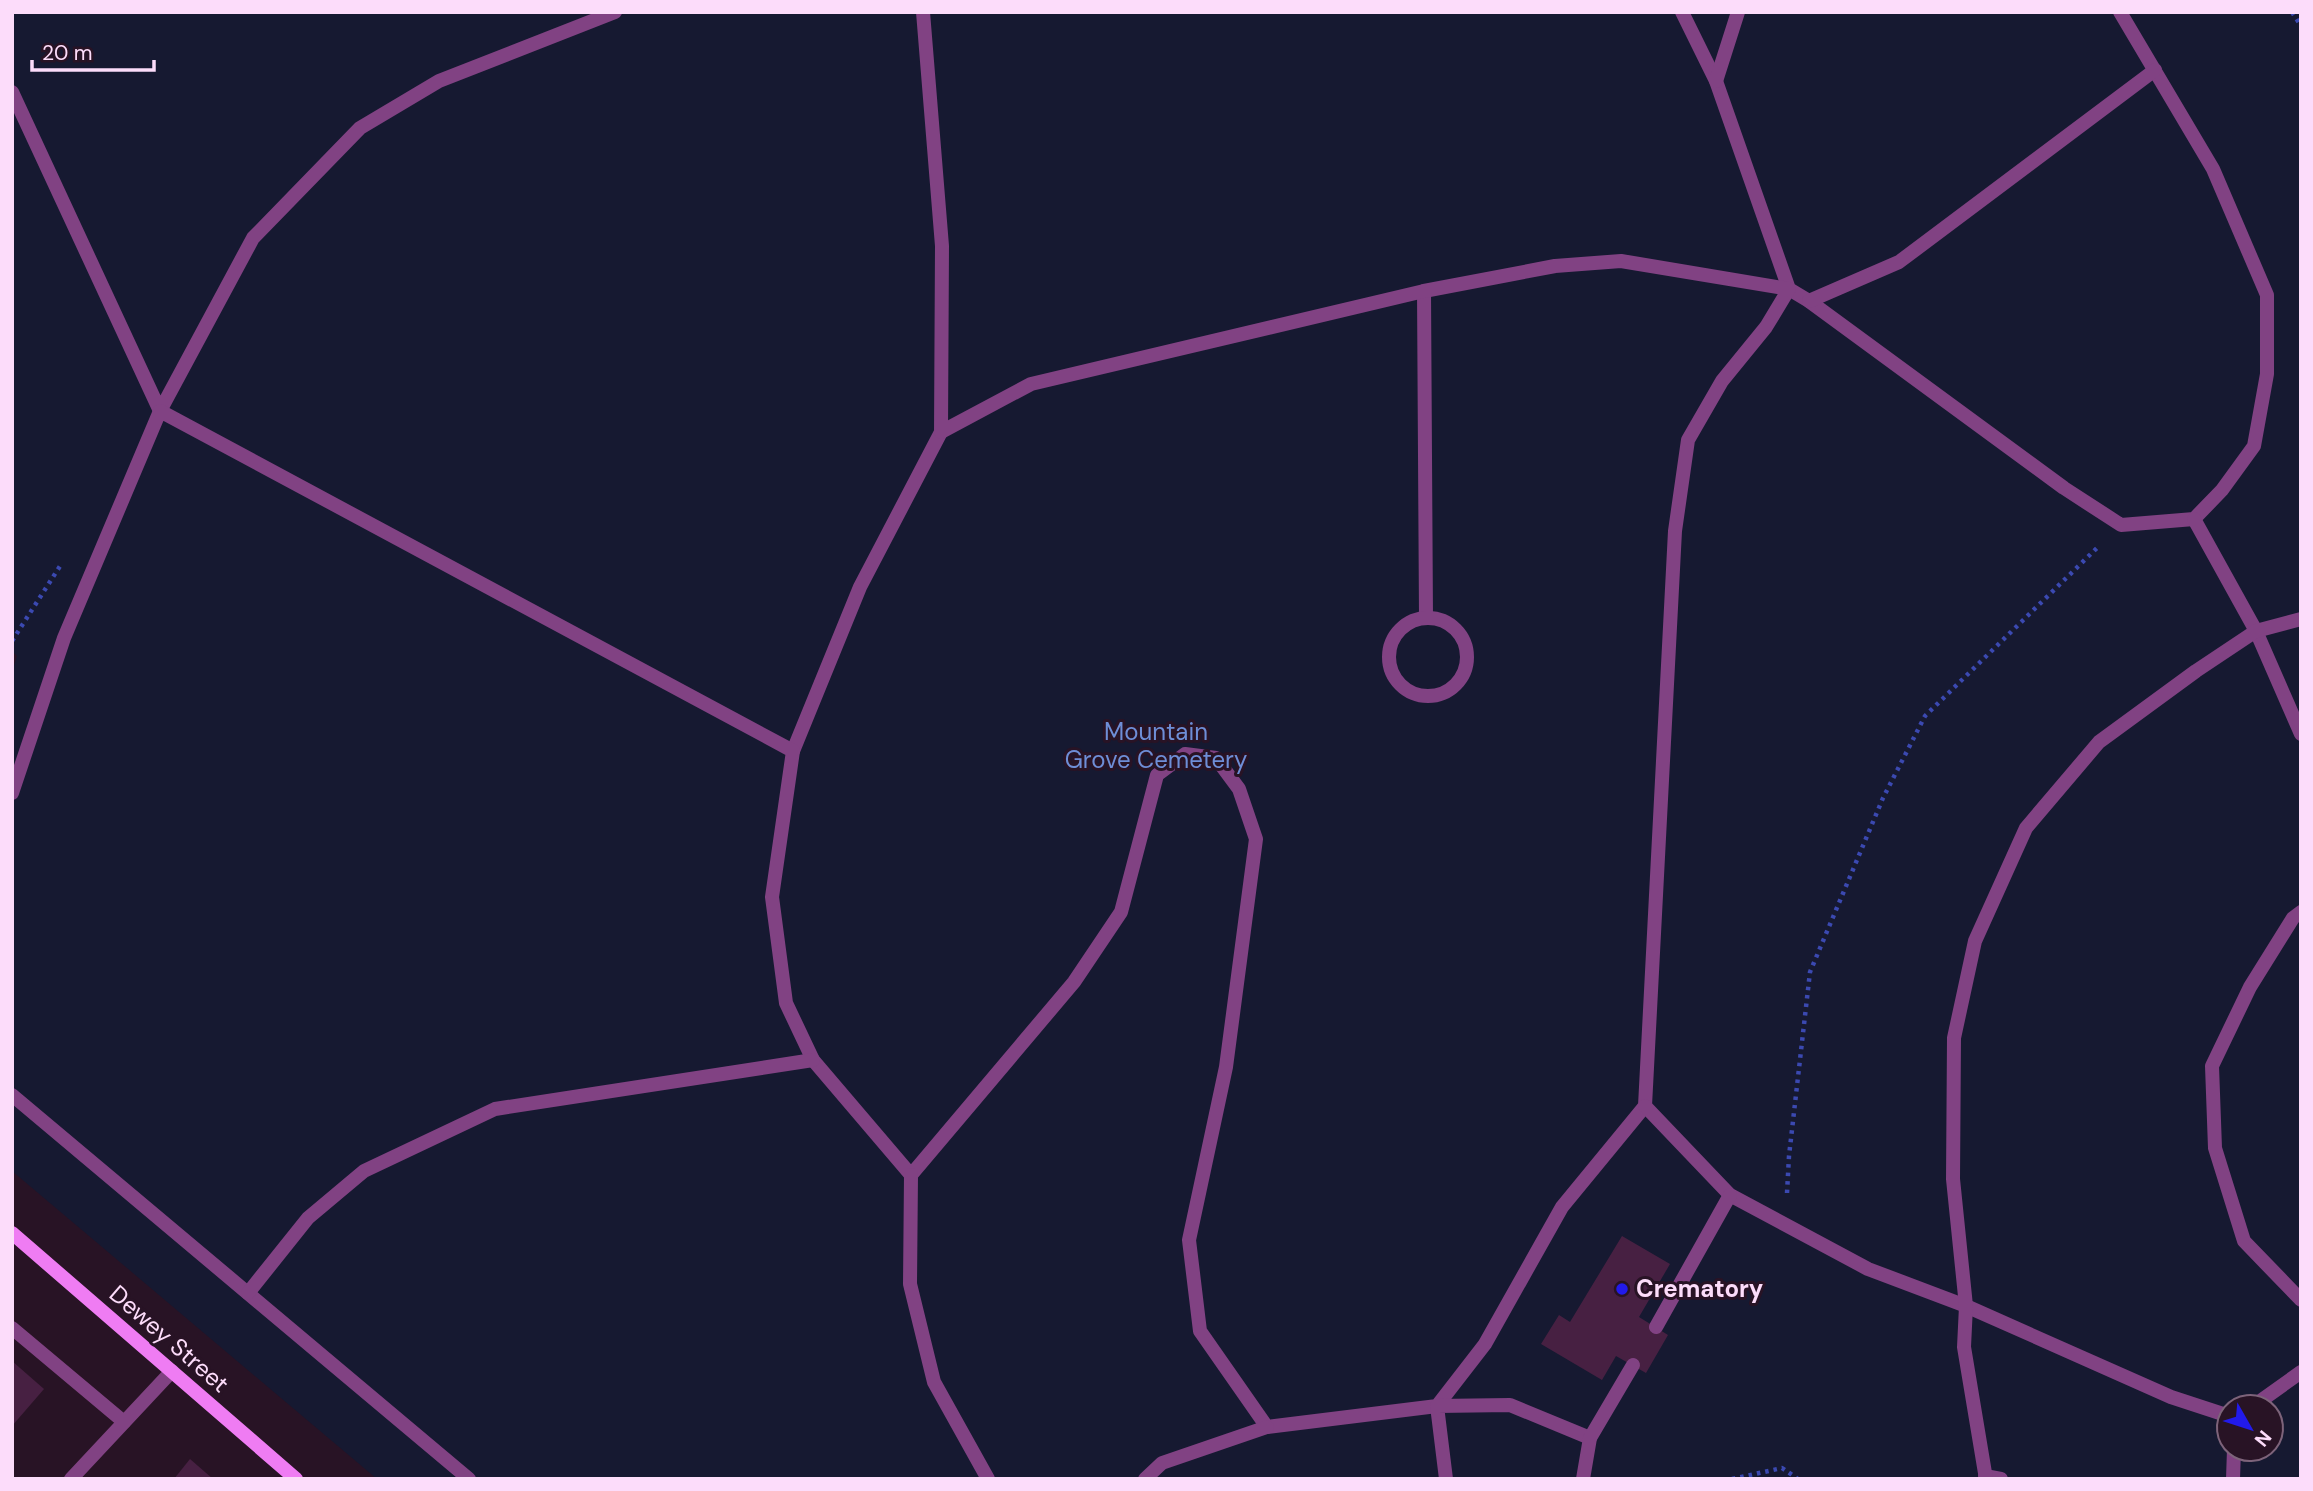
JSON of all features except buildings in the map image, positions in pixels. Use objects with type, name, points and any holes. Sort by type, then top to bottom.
[{"type":"main road","name":"Dewey Street","points":[[12,1233],[296,1479]]},
{"type":"lane","points":[[12,793],[64,638],[160,411],[253,238],[360,128],[439,81],[615,12]]},
{"type":"lane","points":[[911,1175],[813,1060],[786,1003],[772,897],[793,751],[860,587],[941,432],[942,246],[923,12]]},
{"type":"lane","points":[[1682,12],[1716,81],[1789,289]]},
{"type":"lane","points":[[1716,81],[1738,12]]},
{"type":"lane","points":[[941,432],[1031,384],[1424,291],[1555,266],[1621,261],[1789,289],[2064,488],[2121,525],[2194,519],[2222,490],[2254,446],[2267,374],[2267,295],[2213,169],[2120,12]]},
{"type":"lane","points":[[1809,301],[1899,262],[2155,70]]},
{"type":"lane","points":[[12,92],[160,411],[793,751]]},
{"type":"lane","points":[[1446,1479],[1437,1406],[1485,1344],[1562,1207],[1645,1106],[1675,531],[1688,440],[1722,381],[1766,327],[1789,289]]},
{"type":"lane","points":[[1424,291],[1426,618]]},
{"type":"lane","points":[[2194,519],[2256,631],[2301,734]]},
{"type":"lane","points":[[1426,618],[1439,619],[1460,634],[1466,646],[1468,660],[1457,684],[1447,692],[1434,696],[1409,692],[1392,674],[1389,661],[1390,648],[1403,627],[1426,618]]},
{"type":"lane","points":[[2000,1479],[1985,1478],[1964,1347],[1966,1306],[1953,1179],[1954,1038],[1975,942],[2026,828],[2099,742],[2256,631],[2301,618]]},
{"type":"lane","points":[[988,1479],[934,1382],[910,1284],[911,1175],[1074,982],[1121,912],[1157,775],[1185,754],[1216,758],[1239,789],[1256,839],[1226,1068],[1189,1240],[1200,1331],[1267,1427]]},
{"type":"lane","points":[[2301,912],[2293,918],[2250,987],[2212,1066],[2215,1148],[2244,1241],[2301,1300]]},
{"type":"lane","points":[[248,1293],[308,1218],[364,1171],[495,1109],[813,1060]]},
{"type":"lane","points":[[12,1096],[469,1479]]},
{"type":"lane","points":[[1645,1106],[1730,1195],[1786,1226],[1868,1269],[1966,1306],[2171,1397],[2215,1411]]},
{"type":"lane","points":[[1656,1327],[1730,1195]]},
{"type":"lane","points":[[12,1328],[124,1422]]},
{"type":"lane","points":[[1583,1479],[1590,1438],[1633,1365]]},
{"type":"lane","points":[[71,1479],[172,1371]]},
{"type":"lane","points":[[2272,1393],[2301,1373]]},
{"type":"lane","points":[[1145,1479],[1162,1463],[1267,1427],[1437,1406],[1510,1405],[1590,1438]]},
{"type":"path","points":[[2292,12],[2301,26]]},
{"type":"path","points":[[1786,1226],[1789,1156],[1810,972],[1884,798],[1925,716],[2121,525]]},
{"type":"path","points":[[1732,1479],[1782,1468],[1798,1479]]},
{"type":"green space","name":"Mountain Grove Cemetery","points":[[12,12],[2301,12],[2301,1479],[377,1479],[12,1171],[12,672],[17,656],[12,651]]},
{"type":"place","name":"Crematory","points":[[1622,1289]]}]
